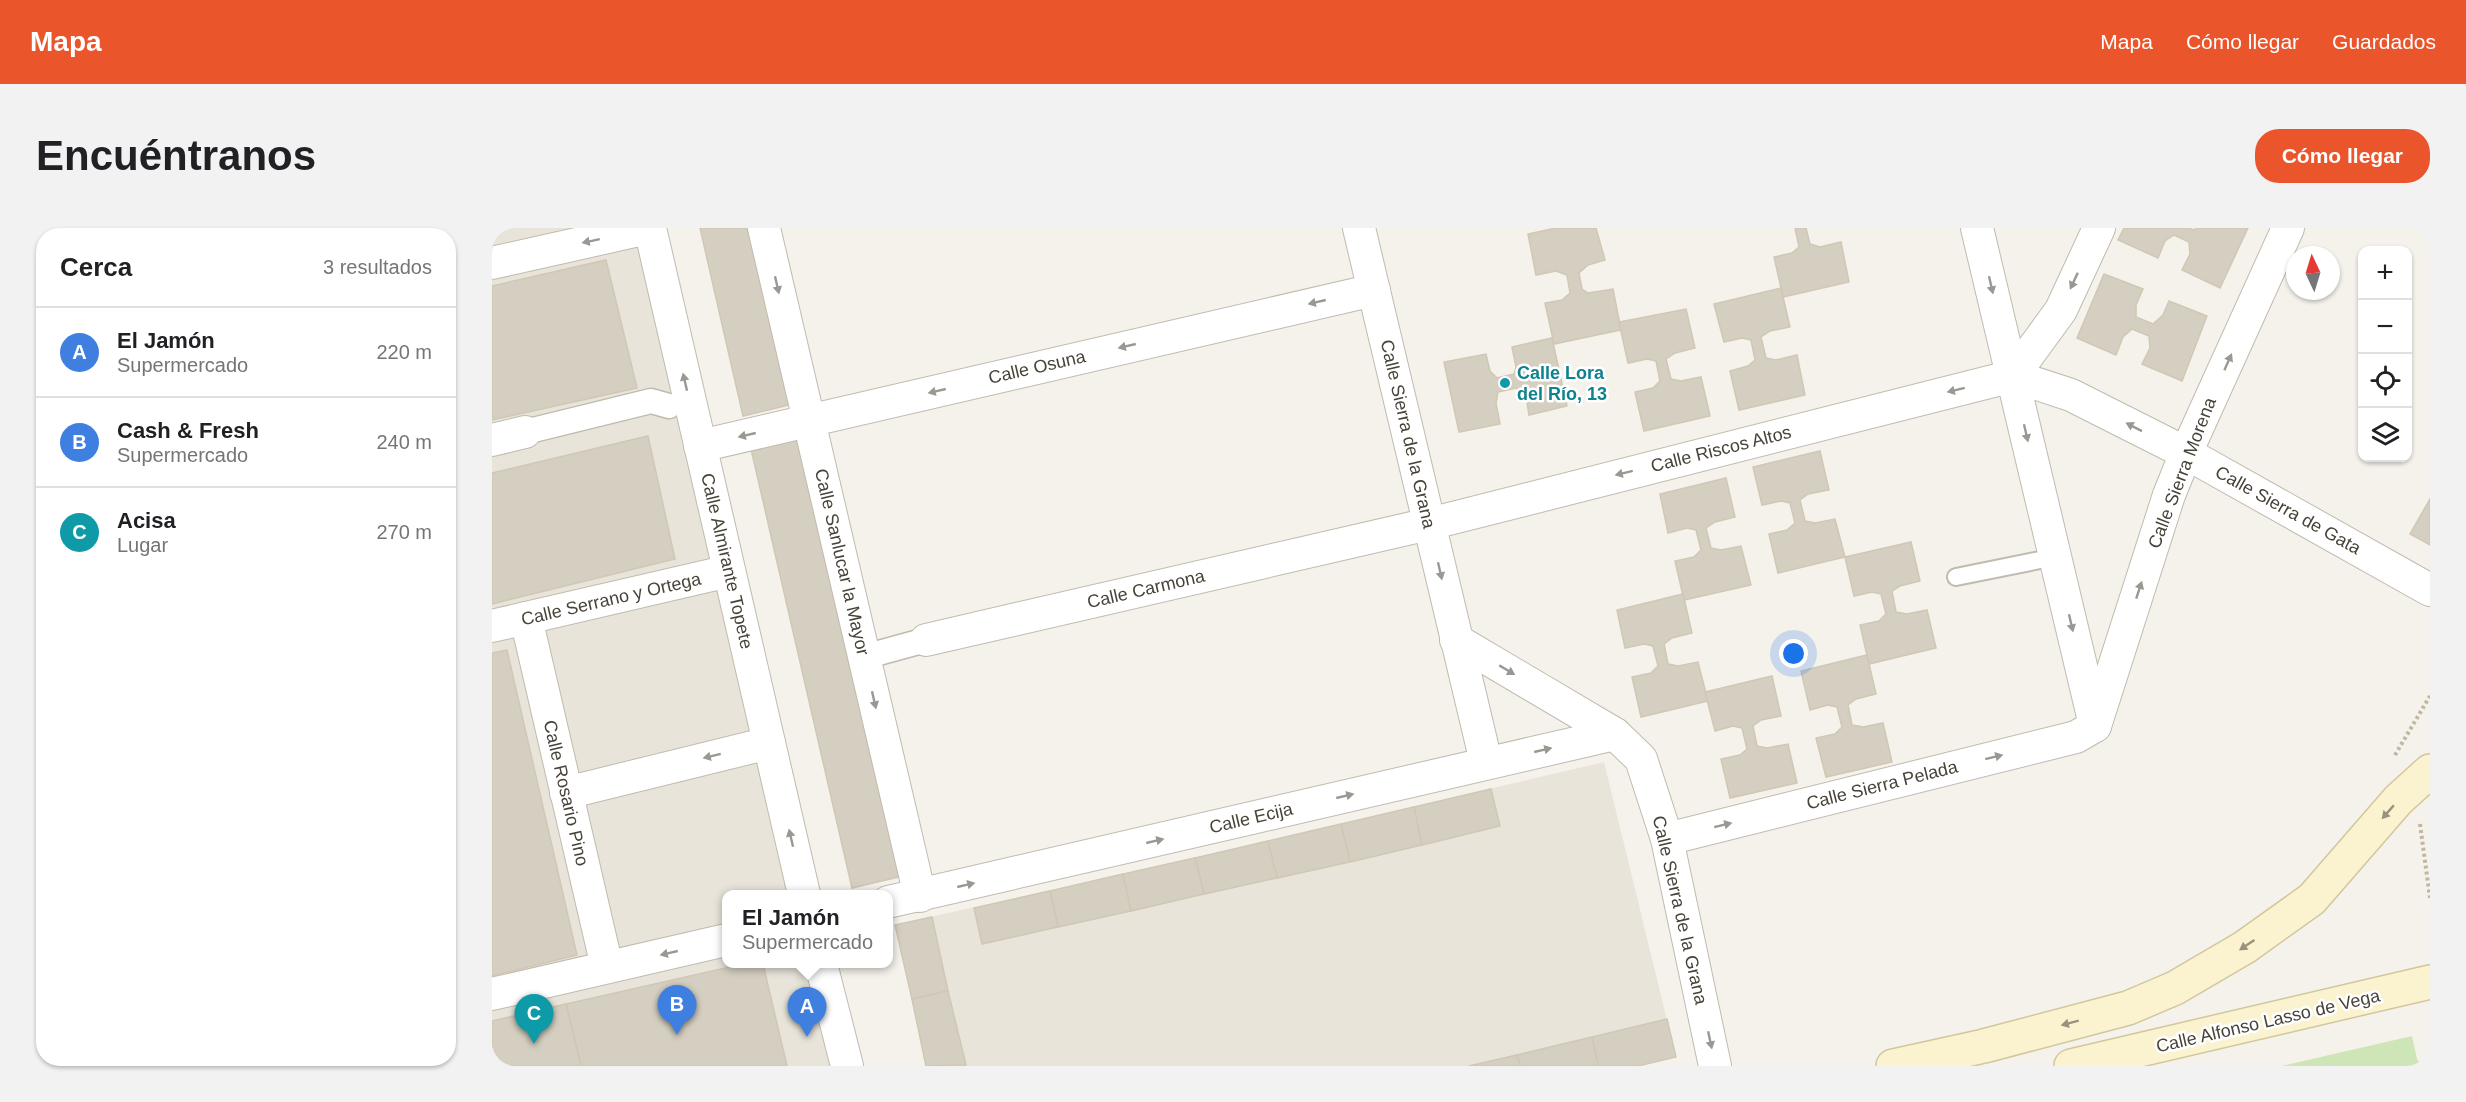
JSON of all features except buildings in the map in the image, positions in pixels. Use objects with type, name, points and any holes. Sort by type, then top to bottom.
[{"type":"main road","points":[[1893,1066],[1984,1046],[2128,1008],[2175,988],[2246,947],[2312,899],[2403,795],[2430,771]]},
{"type":"main road","name":"Calle Alfonso Lasso de Vega","points":[[2071,1066],[2430,982]]},
{"type":"street","points":[[492,263],[649,228]]},
{"type":"street","name":"Calle Almirante Topete","points":[[649,228],[803,890]]},
{"type":"street","name":"Calle Sanlucar la Mayor","points":[[764,228],[920,896]]},
{"type":"street","name":"Calle Sierra de la Grana","points":[[1359,228],[1485,762]]},
{"type":"street","points":[[1977,228],[2095,726]]},
{"type":"street","points":[[2013,376],[2061,310],[2099,228]]},
{"type":"street","name":"Calle Sierra Morena","points":[[2095,726],[2169,495],[2288,228]]},
{"type":"street","name":"Calle Osuna","points":[[700,446],[1374,290]]},
{"type":"street","name":"Calle Sierra de Gata","points":[[2013,376],[2071,394],[2186,453],[2430,590]]},
{"type":"street","name":"Calle Riscos Altos","points":[[1429,524],[2013,376]]},
{"type":"street","points":[[492,440],[651,401],[669,406]]},
{"type":"street","name":"Calle Carmona","points":[[864,657],[926,640],[1429,524]]},
{"type":"street","name":"Calle Serrano y Ortega","points":[[492,626],[729,571]]},
{"type":"street","name":"Calle Rosario Pino","points":[[526,618],[607,967]]},
{"type":"street","name":"Calle Sierra de la Grana","points":[[1456,640],[1615,734],[1641,759],[1667,839],[1715,1066]]},
{"type":"street","name":"Calle Sierra Pelada","points":[[1667,839],[2076,737],[2095,726]]},
{"type":"street","name":"Calle Ecija","points":[[893,901],[1485,762],[1615,734]]},
{"type":"street","points":[[566,793],[769,743]]},
{"type":"street","points":[[492,994],[722,941]]},
{"type":"street","points":[[822,968],[847,1066]]},
{"type":"lane","points":[[1956,577],[2055,557]]},
{"type":"path","points":[[2395,756],[2430,696]]},
{"type":"path","points":[[2416,817],[2420,823],[2430,898]]},
{"type":"shaded area","points":[[492,228],[639,228],[799,890],[722,890],[722,968],[818,968],[842,1066],[492,1066]]},
{"type":"shaded area","points":[[1604,762],[1676,1057],[1638,1066],[926,1066],[895,925]]},
{"type":"green space","points":[[2412,1036],[2417,1059],[2422,1066],[2282,1066]]},
{"type":"place","name":"Calle Lora del Río, 13","points":[[1505,383]]},
{"type":"place","name":"Cash & Fresh","points":[[677,1035]]},
{"type":"place","name":"El Jamón","points":[[807,1037]]},
{"type":"place","name":"Acisa","points":[[534,1044]]}]
